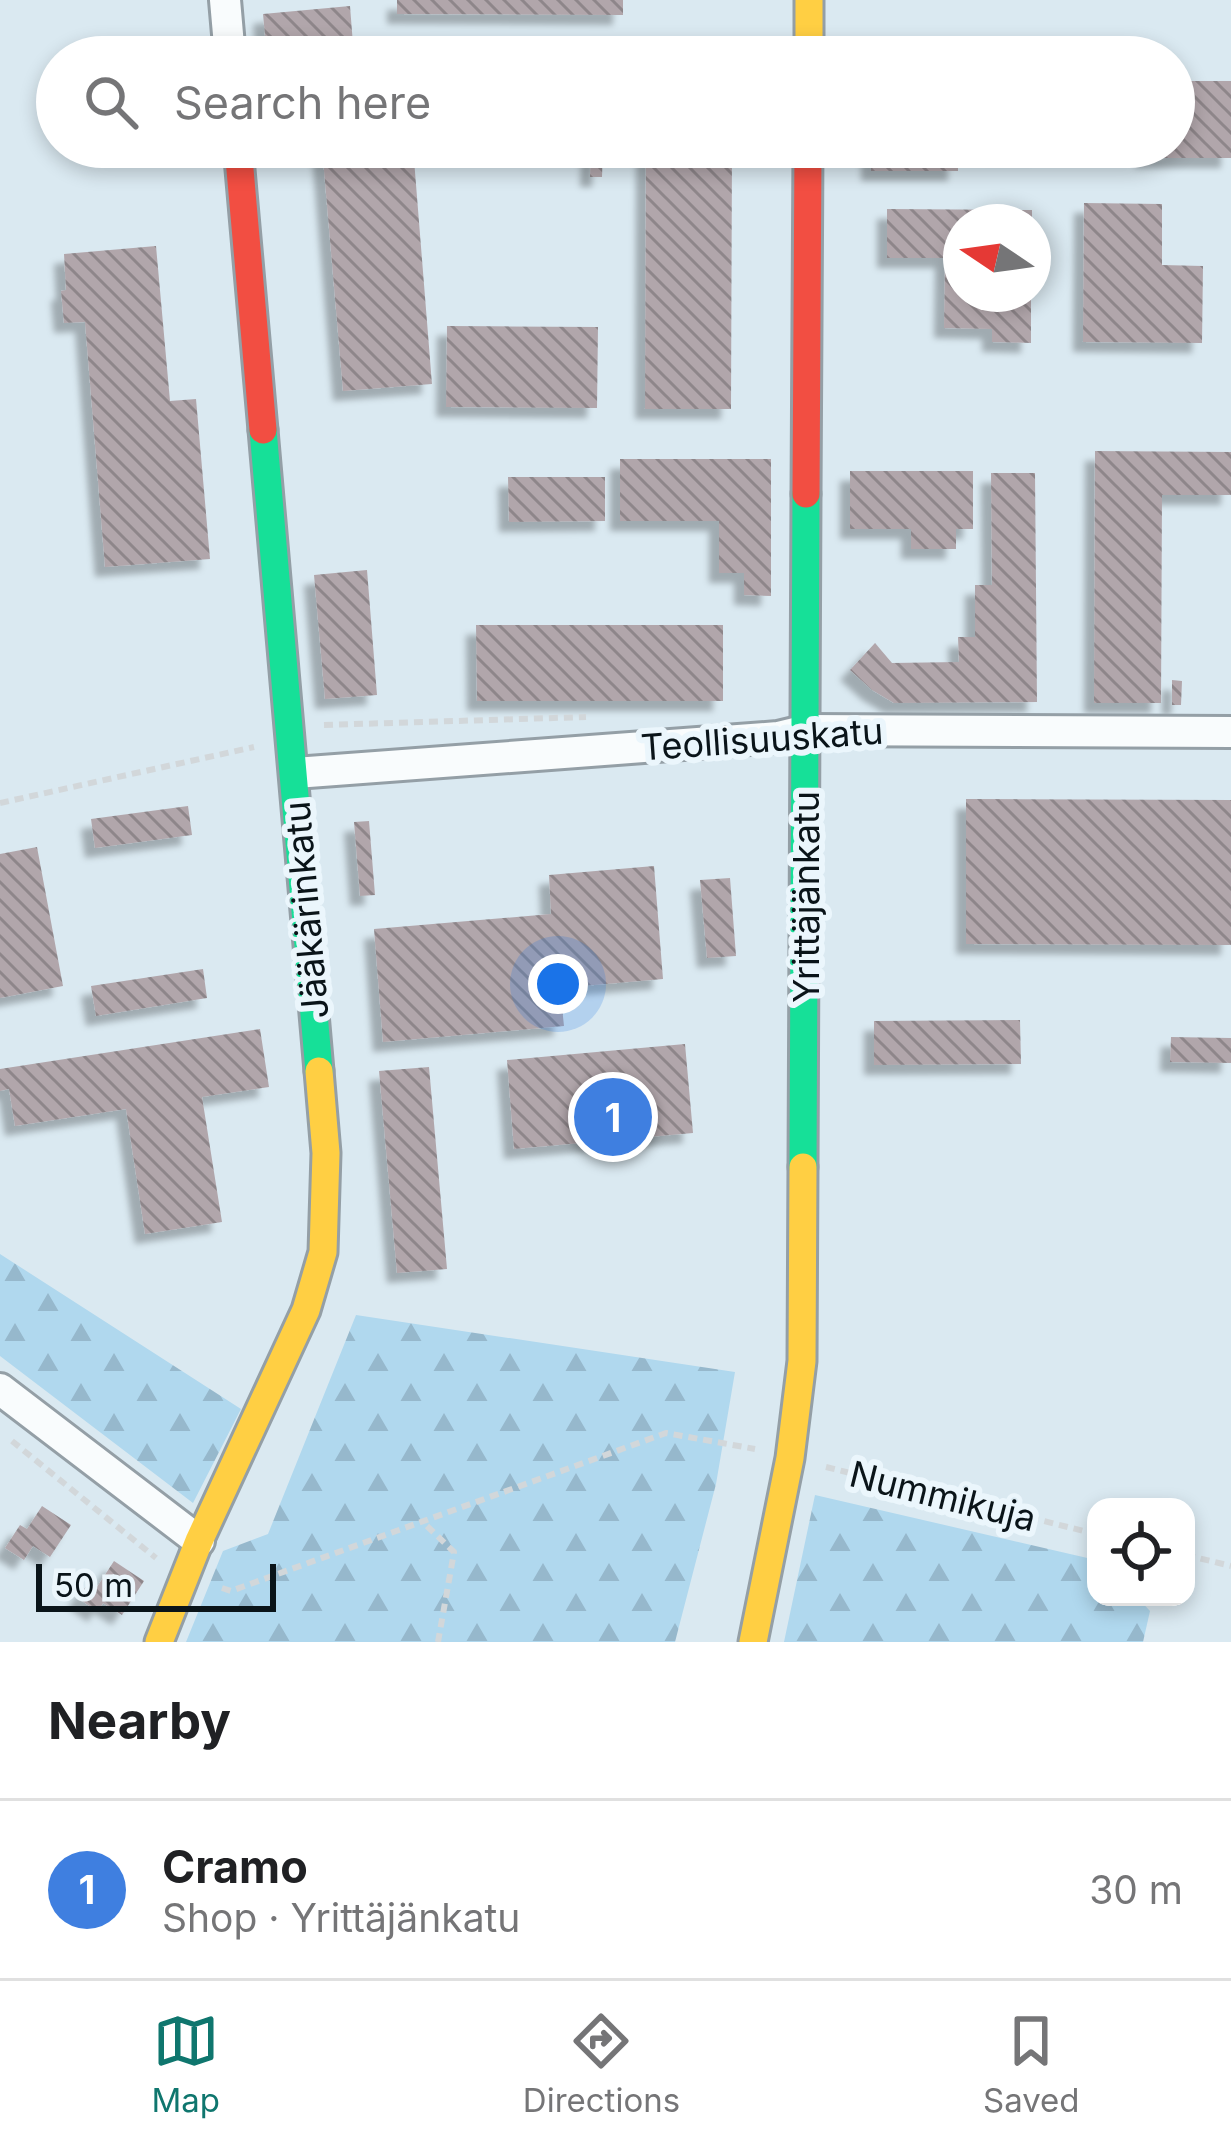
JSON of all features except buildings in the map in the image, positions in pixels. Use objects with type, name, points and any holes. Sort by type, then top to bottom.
[{"type":"street","points":[[225,0],[228,36]]},
{"type":"street","points":[[808,36],[809,0]]},
{"type":"street","name":"Jääkärinkatu","points":[[159,1642],[199,1541],[306,1310],[323,1252],[326,1154],[240,168]]},
{"type":"street","name":"Yrittäjänkatu","points":[[753,1642],[790,1458],[802,1361],[808,168]]},
{"type":"street","name":"Teollisuuskatu","points":[[295,773],[778,736],[806,730],[1231,732]]},
{"type":"street","points":[[0,1388],[199,1541]]},
{"type":"path","points":[[0,803],[267,744],[320,725],[595,717]]},
{"type":"path","points":[[0,1431],[161,1562],[186,1577],[231,1591],[666,1433],[762,1450]]},
{"type":"path","name":"Nummikuja","points":[[790,1458],[1087,1532]]},
{"type":"path","points":[[427,1526],[454,1552],[438,1642]]},
{"type":"path","points":[[1195,1558],[1231,1566]]},
{"type":"green space","points":[[0,1254],[241,1409],[193,1503],[0,1356]]},
{"type":"green space","points":[[356,1315],[735,1372],[716,1484],[675,1642],[186,1642],[223,1551],[268,1534]]},
{"type":"green space","points":[[815,1495],[1087,1558],[1087,1606],[1145,1606],[1150,1611],[1143,1642],[784,1642]]},
{"type":"traffic: fast","points":[[263,430],[319,1071]]},
{"type":"traffic: fast","points":[[803,1167],[806,494]]},
{"type":"traffic: slow","points":[[809,0],[809,36]]},
{"type":"traffic: slow","points":[[159,1642],[199,1541],[306,1310],[323,1252],[326,1153],[319,1071]]},
{"type":"traffic: slow","points":[[753,1642],[790,1458],[802,1361],[803,1167]]},
{"type":"traffic: jam","points":[[240,168],[263,430]]},
{"type":"traffic: jam","points":[[806,494],[808,168]]},
{"type":"place","name":"Cramo","points":[[613,1117]]}]
